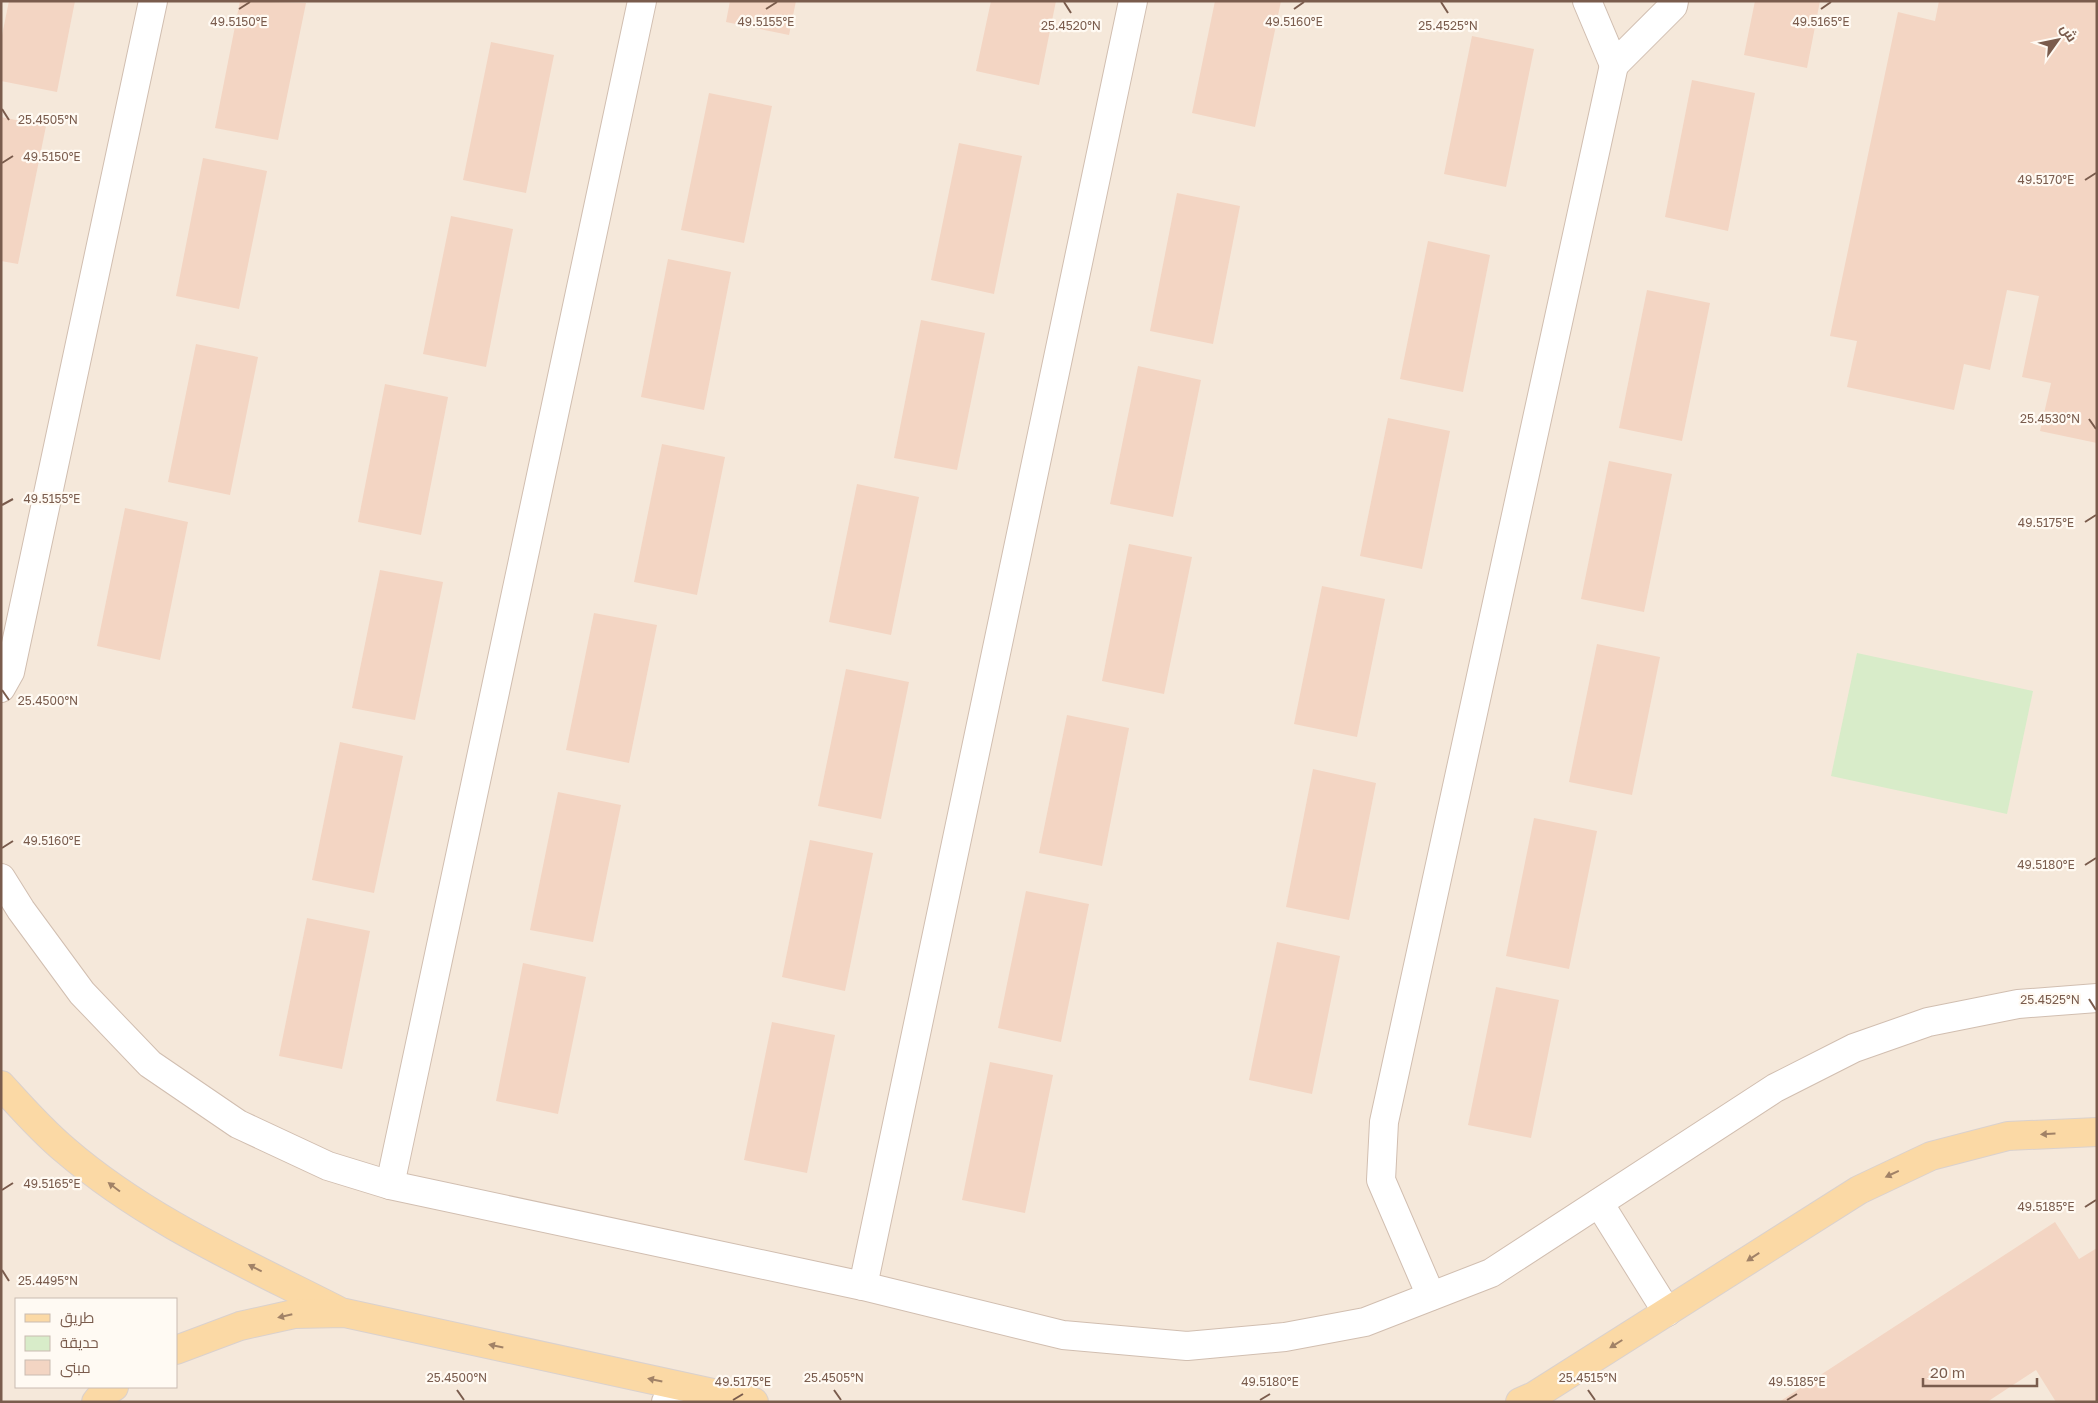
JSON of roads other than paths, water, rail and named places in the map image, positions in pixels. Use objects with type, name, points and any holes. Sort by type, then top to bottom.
[{"type":"main road","points":[[1,1084],[65,1150],[122,1193],[200,1240],[345,1313]]},
{"type":"main road","points":[[1520,1402],[1534,1396],[1859,1190],[1931,1156],[2008,1136],[2097,1132]]},
{"type":"main road","points":[[178,1349],[240,1326],[294,1314],[345,1313],[745,1400]]},
{"type":"main road","points":[[96,1402],[104,1392],[112,1388]]},
{"type":"street","points":[[1,688],[10,672],[153,1]]},
{"type":"street","points":[[390,1185],[642,1]]},
{"type":"street","points":[[863,1286],[1133,1]]},
{"type":"street","points":[[1586,1],[1614,65]]},
{"type":"street","points":[[1431,1296],[1381,1180],[1384,1122],[1614,65],[1673,6],[1674,1]]},
{"type":"street","points":[[1,878],[21,910],[82,993],[150,1064],[238,1124],[328,1166],[390,1185],[863,1286],[1063,1334],[1187,1346],[1285,1337],[1365,1322],[1491,1273],[1775,1088],[1854,1048],[1928,1022],[2018,1004],[2097,998]]},
{"type":"street","points":[[1599,1203],[1667,1312]]},
{"type":"street","points":[[666,1402],[745,1400]]}]
